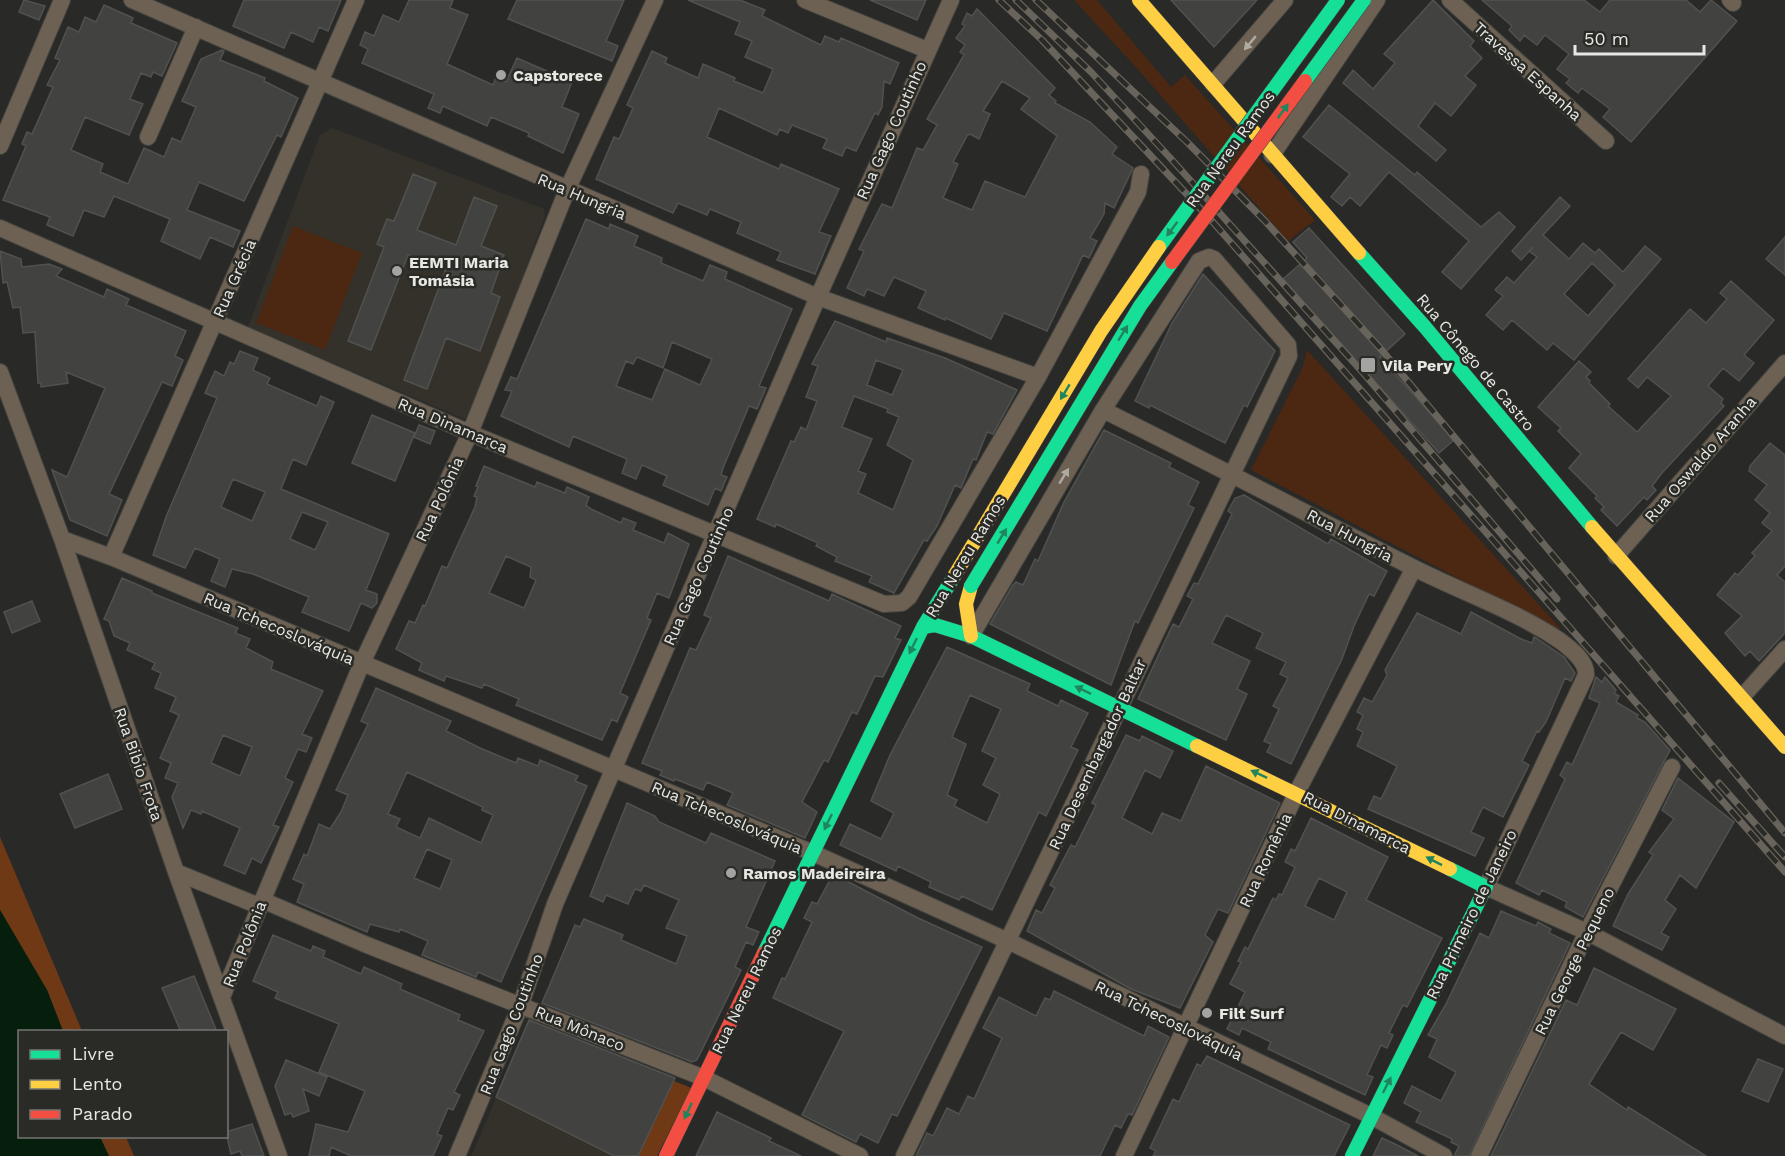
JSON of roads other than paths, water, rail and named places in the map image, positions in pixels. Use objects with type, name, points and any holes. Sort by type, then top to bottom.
[{"type":"street","points":[[0,146],[62,0]]},
{"type":"street","name":"Rua Hungria","points":[[132,0],[818,297],[1038,377]]},
{"type":"street","name":"Rua Grécia","points":[[111,557],[356,0]]},
{"type":"street","name":"Rua Polônia","points":[[222,997],[362,663],[470,433],[567,190],[655,0]]},
{"type":"street","points":[[805,0],[927,50]]},
{"type":"street","name":"Rua Gago Coutinho","points":[[457,1156],[521,1004],[555,904],[818,297],[951,0]]},
{"type":"street","name":"Rua Cônego de Castro","points":[[1139,0],[1272,155],[1425,327],[1616,556],[1785,747]]},
{"type":"street","points":[[1213,84],[1285,0]]},
{"type":"street","name":"Rua Nereu Ramos","points":[[666,1156],[923,627],[1101,331],[1150,259],[1338,0]]},
{"type":"street","name":"Rua Nereu Ramos","points":[[971,636],[966,611],[966,596],[971,586],[1140,306],[1364,0]]},
{"type":"street","points":[[1272,155],[1377,0]]},
{"type":"street","name":"Travessa Espanha","points":[[1450,0],[1606,141]]},
{"type":"street","points":[[148,137],[196,27]]},
{"type":"street","name":"Rua Nereu Ramos","points":[[909,597],[1038,377],[1138,192],[1141,174]]},
{"type":"street","name":"Rua Dinamarca","points":[[0,228],[470,433],[717,533],[884,604],[902,603],[909,597]]},
{"type":"street","name":"Rua Desembargador Baltar","points":[[904,1156],[1289,352],[1288,345],[1214,259],[1209,257],[1199,261],[1103,410]]},
{"type":"street","name":"Rua Oswaldo Aranha","points":[[1616,556],[1785,363]]},
{"type":"street","name":"Rua Bibio Frota","points":[[0,372],[62,539],[176,872],[279,1156]]},
{"type":"street","points":[[971,636],[1103,410]]},
{"type":"street","name":"Rua Hungria","points":[[1103,410],[1231,472],[1414,568],[1520,617],[1558,640],[1579,657],[1586,671]]},
{"type":"street","name":"Rua Tchecoslováquia","points":[[62,539],[111,557],[813,853],[1008,941],[1371,1116],[1444,1156]]},
{"type":"street","name":"Rua Romênia","points":[[1124,1156],[1297,792],[1414,568]]},
{"type":"street","name":"Rua Dinamarca","points":[[923,627],[935,625],[971,636],[1297,792],[1486,887],[1587,932],[1785,1036]]},
{"type":"street","points":[[1742,697],[1785,649]]},
{"type":"street","name":"Rua Primeiro de Janeiro","points":[[1352,1156],[1486,887],[1586,671]]},
{"type":"street","name":"Rua George Pequeno","points":[[1479,1156],[1587,932],[1672,767]]},
{"type":"street","name":"Rua Mônaco","points":[[176,872],[521,1004],[704,1078],[860,1156]]},
{"type":"railway","points":[[999,0],[1042,40],[1212,221],[1785,872]]},
{"type":"railway","points":[[1016,0],[1091,72],[1173,161],[1365,375],[1557,599]]},
{"type":"railway","points":[[1036,0],[1187,142],[1265,221],[1380,348],[1785,833]]},
{"type":"railway","points":[[1719,783],[1785,857]]},
{"type":"place","name":"Capstorece","points":[[501,75]]},
{"type":"place","name":"EEMTI Maria Tomásia","points":[[397,271]]},
{"type":"place","name":"Vila Pery","points":[[1368,365]]},
{"type":"place","name":"Ramos Madeireira","points":[[731,873]]},
{"type":"place","name":"Filt Surf","points":[[1207,1013]]}]
